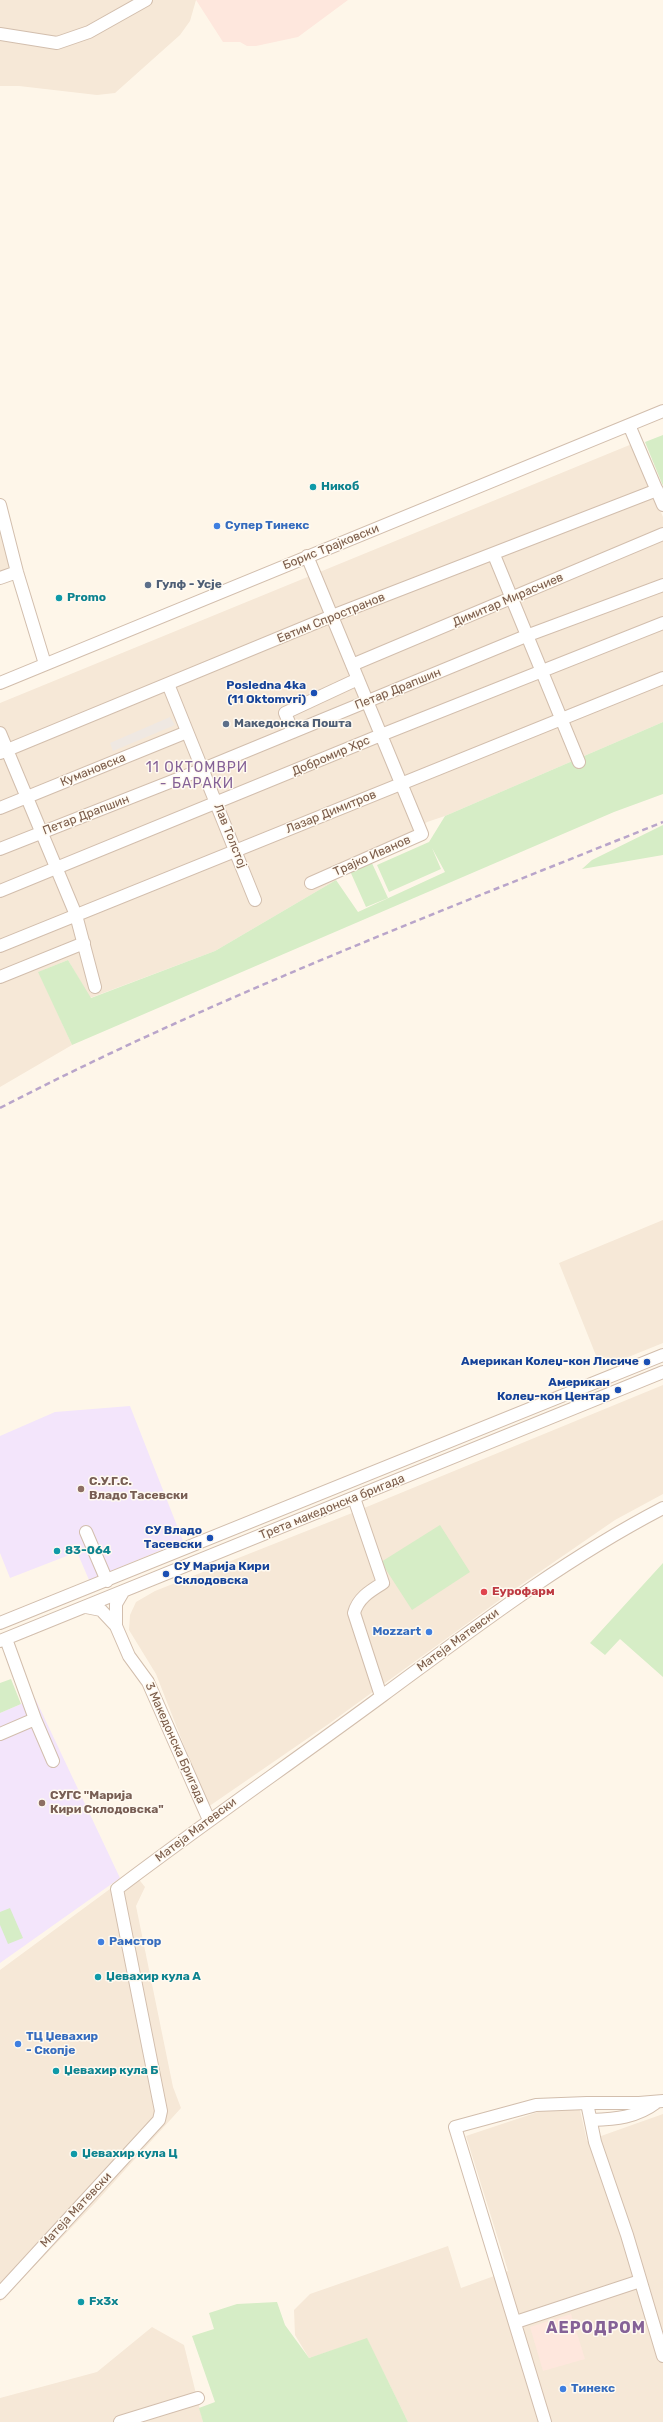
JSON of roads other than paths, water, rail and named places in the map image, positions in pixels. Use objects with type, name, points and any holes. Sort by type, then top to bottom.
[{"type":"street","points":[[0,34],[57,43],[89,32],[146,0]]},
{"type":"street","name":"Борис Трајковски","points":[[0,683],[663,411]]},
{"type":"street","points":[[629,425],[663,505]]},
{"type":"street","name":"Евтим Спространов","points":[[4,751],[332,616],[494,555],[657,490]]},
{"type":"street","points":[[0,505],[17,572],[45,664]]},
{"type":"street","name":"Димитар Мирасчиев","points":[[352,665],[663,534]]},
{"type":"street","points":[[494,555],[579,762]]},
{"type":"street","name":"Трајко Иванов","points":[[307,556],[422,834],[311,883]]},
{"type":"street","points":[[0,578],[17,572]]},
{"type":"street","name":"Петар Драпшин","points":[[0,850],[203,769],[526,636],[663,585]]},
{"type":"street","name":"Добромир Хрс","points":[[0,891],[381,735],[663,623]]},
{"type":"street","points":[[292,732],[285,713],[358,678]]},
{"type":"street","name":"Лазар Димитров","points":[[0,946],[663,678]]},
{"type":"street","name":"Лав Толстој","points":[[168,684],[255,900]]},
{"type":"street","name":"Кумановска","points":[[0,808],[187,732]]},
{"type":"street","points":[[0,733],[4,751],[27,797],[76,915],[95,987]]},
{"type":"street","points":[[0,977],[84,943]]},
{"type":"street","name":"Трета македонска бригада","points":[[0,1623],[663,1356]]},
{"type":"street","name":"Трета македонска бригада","points":[[3,1640],[663,1372]]},
{"type":"street","points":[[354,1498],[383,1583],[364,1595],[356,1605],[354,1614],[381,1696]]},
{"type":"street","name":"Матеја Матевски","points":[[0,2293],[159,2120],[161,2110],[117,1890],[209,1820],[453,1642],[565,1564],[631,1524],[663,1508]]},
{"type":"street","points":[[86,1532],[107,1581]]},
{"type":"street","name":"3 Македонска Бригада","points":[[116,1626],[116,1604],[123,1592]]},
{"type":"street","name":"3 Македонска Бригада","points":[[85,1607],[101,1610],[116,1626],[129,1656],[152,1689],[209,1820]]},
{"type":"street","points":[[3,1640],[53,1761]]},
{"type":"street","points":[[0,1734],[35,1719]]},
{"type":"street","points":[[545,2422],[516,2322],[455,2127],[536,2105],[661,2101]]},
{"type":"street","points":[[590,2120],[622,2119],[638,2115],[661,2101]]},
{"type":"street","points":[[588,2103],[595,2142],[609,2179],[663,2356]]},
{"type":"street","points":[[516,2322],[640,2281]]},
{"type":"street","points":[[120,2422],[198,2398]]},
{"type":"railway","points":[[0,1108],[163,1029],[245,992],[663,822]]},
{"type":"place","name":"Никоб","points":[[313,487]]},
{"type":"place","name":"Супер Тинекс","points":[[217,526]]},
{"type":"place","name":"Гулф - Усје","points":[[148,585]]},
{"type":"place","name":"Promo","points":[[59,598]]},
{"type":"place","name":"Posledna 4ka (11 Oktomvri)","points":[[314,693]]},
{"type":"place","name":"Македонска Пошта","points":[[226,724]]},
{"type":"place","name":"Американ Колеџ-кон Лисиче","points":[[647,1362]]},
{"type":"place","name":"Американ Колеџ-кон Центар","points":[[618,1390]]},
{"type":"place","name":"С.У.Г.С. Владо Тасевски","points":[[81,1489]]},
{"type":"place","name":"СУ Владо Тасевски","points":[[210,1538]]},
{"type":"place","name":"83-064","points":[[57,1551]]},
{"type":"place","name":"СУ Марија Кири Склодовска","points":[[166,1574]]},
{"type":"place","name":"Еурофарм","points":[[484,1592]]},
{"type":"place","name":"Mozzart","points":[[429,1632]]},
{"type":"place","name":"СУГС \"Марија Кири Склодовска\"","points":[[42,1803]]},
{"type":"place","name":"Рамстор","points":[[101,1942]]},
{"type":"place","name":"Џевахир кула А","points":[[98,1977]]},
{"type":"place","name":"ТЦ Џевахир - Скопје","points":[[18,2044]]},
{"type":"place","name":"Џевахир кула Б","points":[[56,2071]]},
{"type":"place","name":"Џевахир кула Ц","points":[[74,2154]]},
{"type":"place","name":"Fx3x","points":[[81,2302]]},
{"type":"place","name":"Тинекс","points":[[563,2389]]},
{"type":"district","name":"11 ОКТОМВРИ - БАРАКИ","points":[[197,776]]},
{"type":"district","name":"АЕРОДРОМ","points":[[596,2328]]}]
